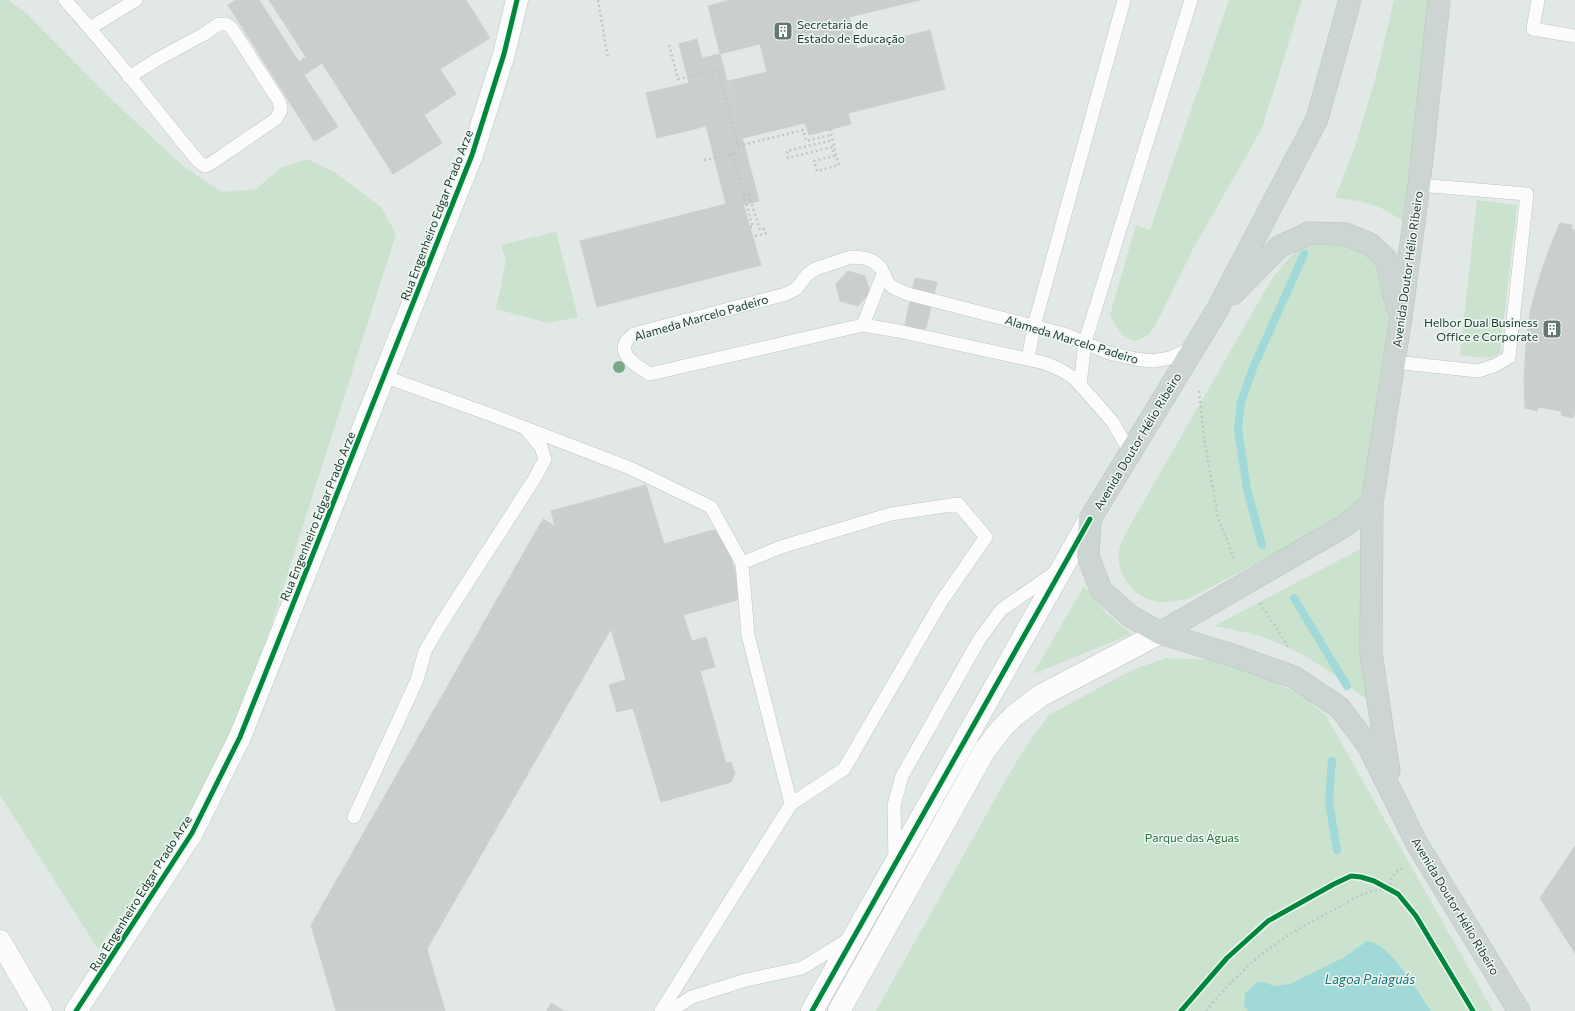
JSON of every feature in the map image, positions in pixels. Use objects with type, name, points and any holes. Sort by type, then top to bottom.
[{"type":"main road","name":"Avenida Doutor Hélio Ribeiro","points":[[1350,0],[1317,119],[1217,310],[1090,518],[1088,556],[1101,590],[1130,616],[1160,633],[1232,655],[1294,677],[1340,708],[1369,747],[1425,857],[1519,1011]]},
{"type":"main road","name":"Avenida Doutor Hélio Ribeiro","points":[[1395,799],[1384,741],[1371,652],[1372,503],[1400,324],[1418,185],[1439,0]]},
{"type":"main road","points":[[1217,310],[1279,247],[1308,233],[1345,234],[1370,244],[1386,259],[1400,324]]},
{"type":"main road","points":[[1160,633],[1346,525],[1372,503]]},
{"type":"street","name":"Rua Engenheiro Edgar Prado Arze","points":[[76,1011],[192,833],[240,737],[472,155],[504,54],[516,0]]},
{"type":"street","points":[[812,1011],[1090,518]]},
{"type":"street","points":[[839,1011],[985,750],[1002,728],[1014,716],[1040,696],[1160,633]]},
{"type":"street","points":[[0,941],[41,1011]]},
{"type":"lane","points":[[65,0],[90,28],[129,77],[198,161],[205,166],[266,128],[276,119],[281,110],[279,101],[231,27],[226,24],[219,24],[129,77]]},
{"type":"lane","points":[[90,28],[136,0]]},
{"type":"lane","points":[[1028,359],[1034,326],[1124,0]]},
{"type":"lane","points":[[1080,385],[1085,342],[1191,0]]},
{"type":"lane","points":[[1538,0],[1533,29],[1575,36]]},
{"type":"lane","points":[[1394,362],[1478,371],[1496,365],[1509,356],[1527,194],[1418,185]]},
{"type":"lane","name":"Alameda Marcelo Padeiro","points":[[1130,452],[1112,421],[1074,378],[1061,370],[1045,363],[892,329],[863,325],[650,374],[632,362],[624,347],[627,339],[634,334],[786,294],[796,289],[807,274],[815,269],[852,257],[864,258],[873,261],[881,268],[888,283],[894,288],[908,294],[1064,334],[1109,353],[1153,361],[1170,358],[1194,348]]},
{"type":"lane","points":[[863,325],[883,274]]},
{"type":"lane","points":[[383,376],[630,468],[711,506],[742,564],[748,635],[792,804]]},
{"type":"lane","points":[[354,817],[417,680],[425,651],[442,622],[535,478],[545,459],[540,447],[524,428]]},
{"type":"lane","points":[[661,1011],[792,804],[844,769],[941,602],[986,537],[958,504],[891,514],[781,546],[742,564]]},
{"type":"lane","points":[[895,864],[894,805],[902,776],[913,755],[979,640],[1001,610],[1063,567]]},
{"type":"lane","points":[[670,1011],[692,997],[746,980],[802,968],[854,936]]},
{"type":"path","points":[[598,0],[608,58]]},
{"type":"path","points":[[669,45],[678,80],[718,70],[740,153],[704,160]]},
{"type":"path","points":[[830,129],[831,135],[833,140],[839,165],[817,171],[814,161],[834,156],[832,147],[788,158],[787,151],[833,140]]},
{"type":"path","points":[[738,146],[803,130],[806,141],[831,135]]},
{"type":"path","points":[[732,154],[753,227],[750,227]]},
{"type":"path","points":[[744,196],[749,195],[760,230],[767,228]]},
{"type":"path","points":[[755,236],[768,233]]},
{"type":"path","points":[[1194,348],[1204,438],[1218,517],[1239,572],[1292,653],[1305,685]]},
{"type":"path","points":[[1392,891],[1390,881],[1395,872],[1405,866]]},
{"type":"path","points":[[1379,884],[1392,891]]},
{"type":"path","points":[[1206,1011],[1225,988],[1273,946],[1313,921],[1369,891],[1382,889],[1392,891]]},
{"type":"green space","points":[[1,0],[8,0],[27,14],[110,98],[183,166],[222,192],[256,189],[280,168],[307,159],[334,172],[381,207],[396,234],[250,692],[205,794],[98,949],[0,795]]},
{"type":"green space","points":[[1229,0],[1302,0],[1262,128],[1193,249],[1154,328],[1145,337],[1139,340],[1133,340],[1123,335],[1115,325],[1110,315],[1136,225],[1150,230]]},
{"type":"green space","points":[[1394,0],[1435,0],[1409,227],[1375,205],[1335,198],[1355,147],[1376,76]]},
{"type":"green space","points":[[1477,200],[1517,205],[1500,352],[1487,358],[1460,355]]},
{"type":"green space","points":[[556,232],[578,317],[548,323],[496,309],[506,261],[501,245]]},
{"type":"green space","points":[[1312,240],[1370,247],[1394,300],[1370,491],[1348,515],[1190,598],[1160,602],[1143,597],[1129,585],[1121,570],[1119,552],[1124,537],[1270,282],[1289,259]]},
{"type":"green space","points":[[1370,544],[1366,699],[1317,663],[1290,648],[1256,635],[1214,626]]},
{"type":"green space","points":[[1084,586],[1106,613],[1131,634],[1033,674]]},
{"type":"green space","name":"Parque das Águas","points":[[1166,658],[1212,660],[1257,673],[1305,697],[1326,716],[1493,1011],[876,1011],[1009,774],[1027,745],[1049,715],[1132,670]]},
{"type":"water","name":"Lagoa Paiaguás","points":[[1367,941],[1376,944],[1385,950],[1394,959],[1431,1011],[1248,1011],[1244,1005],[1245,993],[1256,983],[1264,982],[1274,986],[1290,984],[1343,958]]},
{"type":"building","points":[[236,0],[259,0],[299,62],[306,57],[269,0],[466,0],[490,38],[440,69],[456,94],[424,115],[442,143],[393,174],[322,63],[304,75],[338,127],[314,141],[228,5]]},
{"type":"building","name":"Secretaria de Estado de Educação","points":[[731,0],[920,0],[849,17],[857,49],[767,72],[760,44],[720,54],[708,6]]},
{"type":"building","points":[[930,30],[945,89],[848,113],[851,124],[809,135],[805,123],[743,138],[728,81]]},
{"type":"building","points":[[697,39],[702,58],[720,54],[759,201],[743,205],[742,200],[726,204],[706,126],[657,138],[646,93],[689,83],[679,44]]},
{"type":"building","points":[[742,200],[761,265],[597,307],[580,241]]},
{"type":"building","name":"Helbor Dual Business Office e Corporate","points":[[1560,223],[1572,225],[1571,229],[1575,230],[1575,413],[1573,418],[1561,415],[1562,411],[1538,407],[1537,411],[1525,408],[1524,377],[1530,313],[1548,252]]},
{"type":"building","points":[[848,271],[865,276],[870,292],[858,306],[840,301],[836,284]]},
{"type":"building","points":[[915,278],[937,282],[924,331],[907,328],[905,324]]},
{"type":"building","points":[[646,485],[664,544],[713,530],[725,536],[740,590],[737,600],[683,615],[692,641],[706,637],[715,667],[700,671],[726,763],[731,762],[735,773],[731,782],[661,802],[633,708],[617,712],[609,685],[626,680],[611,629],[427,949],[445,1011],[336,1011],[311,925],[543,519],[555,526],[551,511]]},
{"type":"building","points":[[1575,846],[1575,953],[1540,898]]},
{"type":"building","points":[[551,1003],[564,1011],[547,1011]]},
{"type":"waterway","points":[[1262,545],[1247,489],[1238,429],[1241,402],[1253,368],[1304,254]]},
{"type":"waterway","points":[[1294,598],[1347,686]]},
{"type":"waterway","points":[[1332,761],[1329,802],[1337,850]]},
{"type":"cycle path","points":[[76,1011],[192,833],[240,737],[472,155],[504,54],[517,0]]},
{"type":"cycle path","points":[[812,1011],[1090,519]]},
{"type":"cycle path","points":[[1181,1011],[1227,958],[1268,921],[1351,876],[1374,881],[1398,894],[1416,916],[1473,1011]]},
{"type":"place","name":"Secretaria de Estado de Educação","points":[[783,31]]},
{"type":"place","name":"Helbor Dual Business Office e Corporate","points":[[1552,329]]}]
